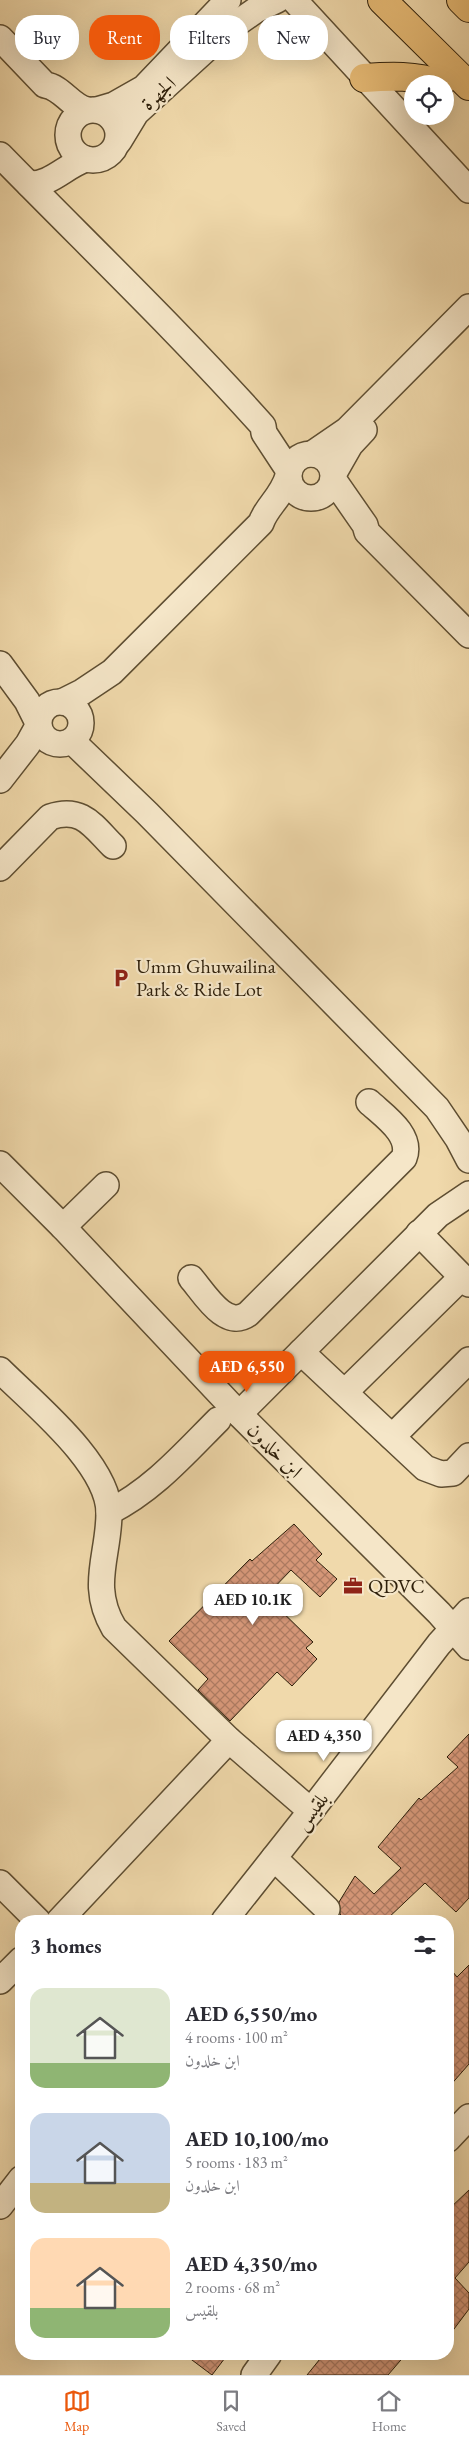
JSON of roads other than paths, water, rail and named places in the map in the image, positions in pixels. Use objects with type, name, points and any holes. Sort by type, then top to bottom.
[{"type":"main road","points":[[382,0],[469,86]]},
{"type":"main road","points":[[461,0],[469,8]]},
{"type":"main road","points":[[364,78],[388,76],[404,77]]},
{"type":"main road","points":[[454,89],[469,94]]},
{"type":"street","name":"الجهرة","points":[[92,110],[114,105],[144,88],[228,0]]},
{"type":"street","name":"الجهرة","points":[[119,141],[136,113],[226,31],[256,10],[277,0]]},
{"type":"street","points":[[294,0],[469,190]]},
{"type":"street","points":[[0,38],[45,85],[47,94],[65,118],[68,134],[76,154],[86,160]]},
{"type":"street","points":[[29,184],[46,183],[70,165],[106,157],[114,150],[119,141],[119,130],[115,121],[107,113],[77,107],[54,87],[45,85]]},
{"type":"street","points":[[29,184],[68,134],[75,117],[92,110]]},
{"type":"street","points":[[0,155],[129,284],[263,426],[326,460],[333,476],[365,525],[367,532]]},
{"type":"street","points":[[3,778],[38,725],[45,707],[82,692],[112,672],[261,523],[264,516],[282,493],[297,459],[312,454],[347,430],[469,308]]},
{"type":"street","points":[[261,523],[268,522],[290,507],[328,491],[333,476],[353,441],[469,327]]},
{"type":"street","points":[[263,426],[264,433],[289,474],[290,483],[296,493],[313,498],[339,512],[358,528],[367,532],[469,635]]},
{"type":"street","points":[[4,667],[19,675],[38,692],[77,710],[70,736]]},
{"type":"street","points":[[4,667],[32,709],[43,737],[70,736],[437,1108],[458,1139],[469,1160]]},
{"type":"street","points":[[3,778],[70,736],[92,702],[108,684],[112,672]]},
{"type":"street","points":[[0,868],[50,817],[61,813],[72,813],[82,816],[113,846]]},
{"type":"street","points":[[190,1278],[225,1316],[237,1319],[248,1314],[404,1158],[407,1146],[403,1136],[369,1102]]},
{"type":"street","points":[[437,1108],[450,1113],[469,1129]]},
{"type":"street","name":"ابن خلدون","points":[[0,1164],[63,1227],[229,1417],[464,1629]]},
{"type":"street","points":[[438,1215],[443,1203],[459,1184],[469,1166]]},
{"type":"street","points":[[63,1227],[106,1185]]},
{"type":"street","points":[[109,1512],[142,1494],[157,1481],[301,1352],[438,1215],[469,1194]]},
{"type":"street","points":[[345,1392],[466,1280],[419,1233]]},
{"type":"street","points":[[301,1352],[425,1468],[441,1474],[453,1473],[469,1456]]},
{"type":"street","points":[[392,1437],[469,1360]]},
{"type":"street","points":[[0,1370],[94,1467],[104,1489],[109,1512],[100,1578],[102,1598],[108,1617],[123,1638],[229,1740],[311,1811]]},
{"type":"street","name":"بلقيس","points":[[229,1915],[439,1644],[464,1629]]},
{"type":"street","points":[[65,1915],[229,1740]]},
{"type":"street","points":[[274,1858],[327,1909]]},
{"type":"street","points":[[0,1883],[32,1915]]},
{"type":"street","points":[[0,1981],[15,1966]]},
{"type":"street","points":[[454,2133],[469,2117]]},
{"type":"street","points":[[254,2375],[265,2360]]},
{"type":"place","name":"Umm Ghuwailina Park & Ride Lot","points":[[121,978]]},
{"type":"place","name":"QDVC","points":[[353,1586]]}]
